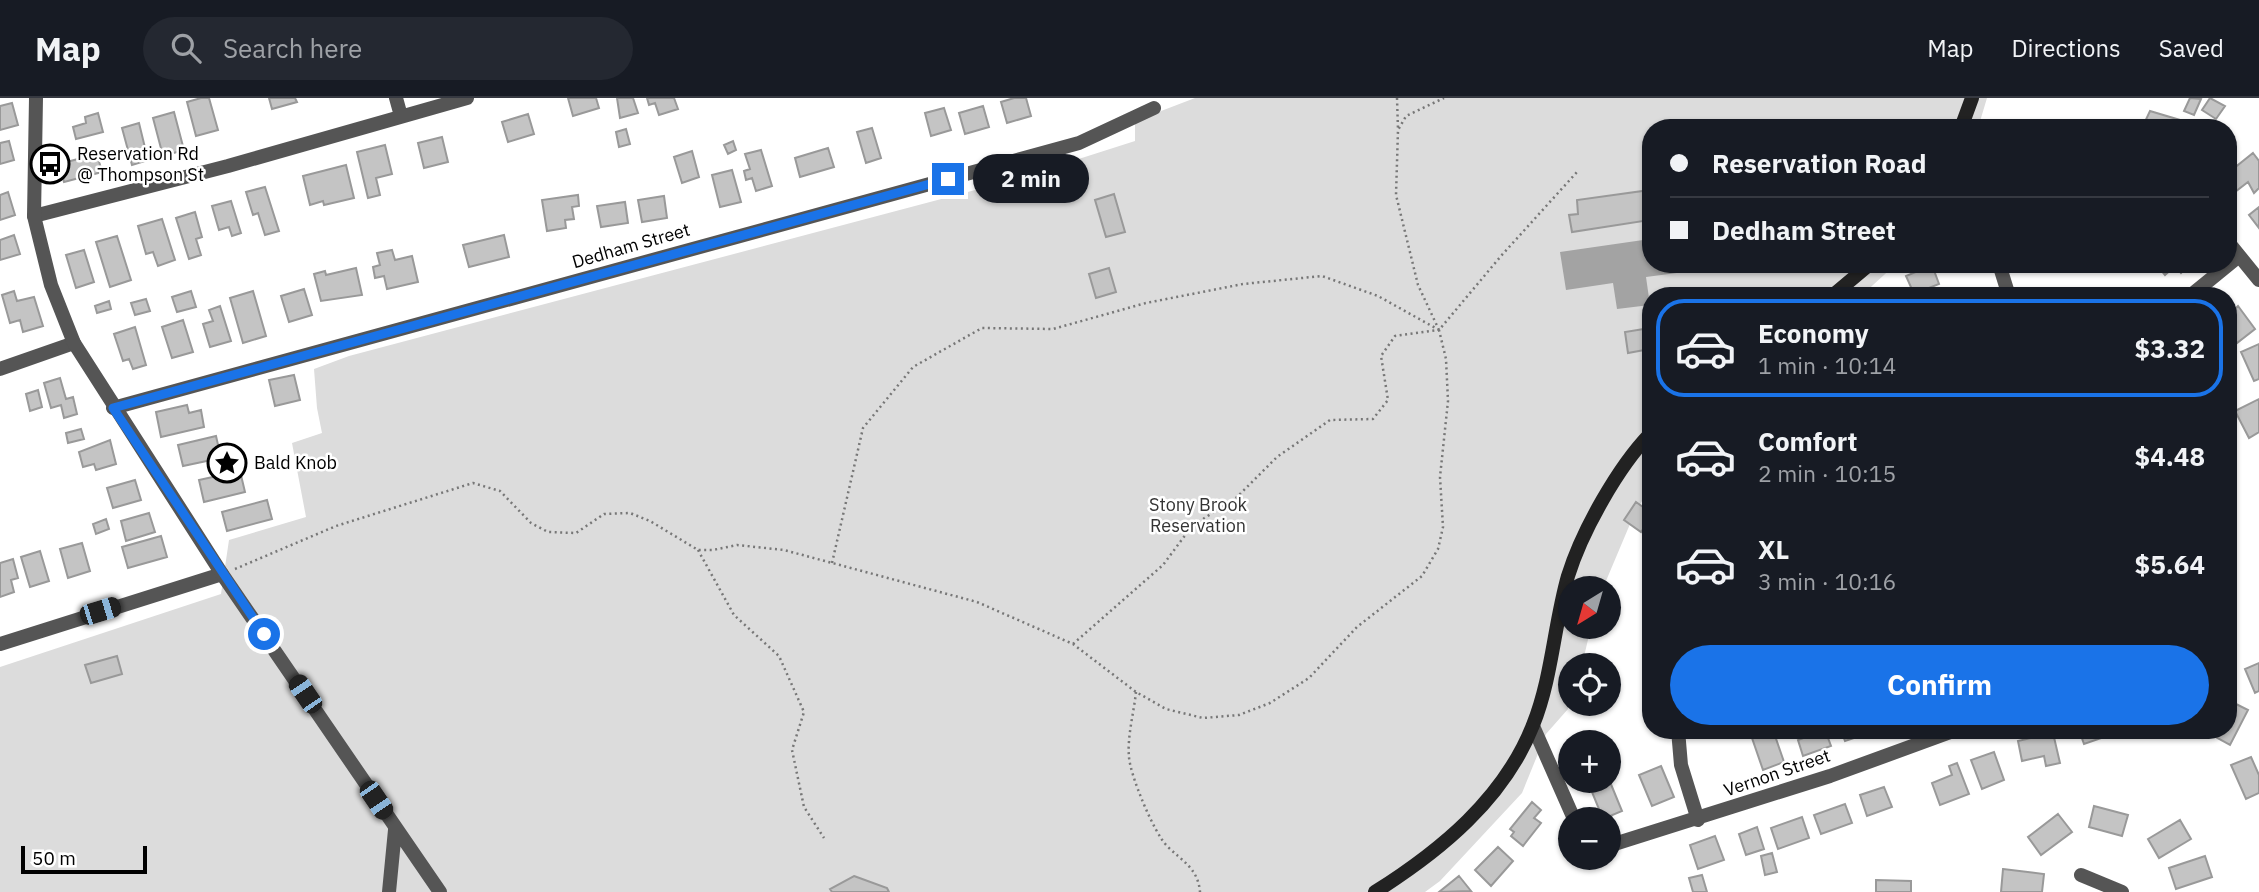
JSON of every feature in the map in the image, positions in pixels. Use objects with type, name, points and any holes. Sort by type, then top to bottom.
[{"type":"main road","points":[[1964,119],[1972,98]]},
{"type":"main road","points":[[1846,287],[1862,273]]},
{"type":"main road","points":[[1375,892],[1447,841],[1501,783],[1532,726],[1568,576],[1578,549],[1602,505],[1642,446]]},
{"type":"street","points":[[36,98],[34,216],[51,285],[74,342],[113,408],[222,574],[440,892]]},
{"type":"street","points":[[396,98],[401,116]]},
{"type":"street","points":[[34,216],[228,166],[467,98]]},
{"type":"street","name":"Dedham Street","points":[[113,408],[1079,143],[1154,108]]},
{"type":"street","points":[[2237,253],[2259,280]]},
{"type":"street","points":[[2201,287],[2218,273]]},
{"type":"street","points":[[0,369],[74,342]]},
{"type":"street","points":[[0,644],[222,574]]},
{"type":"street","points":[[1532,726],[1569,807]]},
{"type":"street","points":[[1679,739],[1681,765],[1698,820]]},
{"type":"street","name":"Vernon Street","points":[[1621,842],[1698,820],[1930,739]]},
{"type":"street","points":[[389,892],[396,830]]},
{"type":"street","points":[[2081,874],[2122,892]]},
{"type":"path","points":[[698,550],[752,546],[784,550],[977,602],[1073,644],[1136,692],[1186,716],[1220,718],[1254,710],[1309,678],[1357,627],[1422,576],[1438,549],[1443,527],[1440,477],[1447,382],[1446,359],[1439,330],[1418,285],[1399,214],[1396,195],[1397,98]]},
{"type":"path","points":[[1398,130],[1406,116],[1444,98]]},
{"type":"path","points":[[1073,644],[1163,565],[1192,526],[1236,498],[1277,457],[1330,420],[1373,419],[1388,400],[1381,356],[1395,336],[1439,330],[1577,172]]},
{"type":"path","points":[[831,563],[863,428],[914,366],[982,328],[1053,329],[1158,301],[1243,284],[1322,276],[1378,296],[1439,330]]},
{"type":"path","points":[[222,574],[336,526],[408,500],[473,483],[500,491],[531,523],[548,532],[576,533],[604,514],[620,511],[650,521],[698,550],[734,615],[779,656],[804,712],[792,750],[804,807],[824,838]]},
{"type":"path","points":[[1136,692],[1129,757],[1152,824],[1167,846],[1186,860],[1199,882],[1200,892]]},
{"type":"green space","name":"Stony Brook Reservation","points":[[1195,98],[1987,98],[1981,119],[1642,119],[1642,273],[1886,273],[1871,287],[1642,287],[1642,501],[1608,576],[1558,576],[1558,639],[1588,639],[1585,653],[1558,653],[1558,716],[1562,716],[1546,734],[1522,793],[1440,881],[1425,892],[0,892],[0,667],[221,594],[229,540],[306,517],[292,443],[322,433],[314,369],[349,356],[1013,180],[1135,141],[1135,121]]},
{"type":"shaded area","points":[[1642,240],[1642,273],[1677,273],[1646,277],[1647,287],[1642,287],[1642,306],[1617,309],[1613,283],[1566,290],[1560,252]]},
{"type":"building","points":[[209,98],[218,130],[196,136],[187,102]]},
{"type":"building","points":[[269,98],[295,98],[297,102],[272,109]]},
{"type":"building","points":[[568,98],[596,98],[599,108],[573,116]]},
{"type":"building","points":[[617,98],[633,98],[638,113],[620,118]]},
{"type":"building","points":[[647,98],[674,98],[678,109],[659,115],[655,103],[649,105]]},
{"type":"building","points":[[1026,98],[1031,116],[1007,123],[1001,102]]},
{"type":"building","points":[[2190,98],[2201,99],[2194,115],[2184,111]]},
{"type":"building","points":[[2210,98],[2225,106],[2216,119],[2202,110]]},
{"type":"building","points":[[12,103],[18,125],[0,130],[0,106]]},
{"type":"building","points":[[983,106],[989,127],[965,134],[959,113]]},
{"type":"building","points":[[944,108],[951,130],[931,136],[925,113]]},
{"type":"building","points":[[2150,111],[2177,119],[2146,119]]},
{"type":"building","points":[[174,112],[184,150],[163,156],[153,118]]},
{"type":"building","points":[[98,113],[103,132],[76,139],[73,127],[86,123],[85,117]]},
{"type":"building","points":[[528,114],[534,134],[508,142],[502,122]]},
{"type":"building","points":[[139,123],[148,160],[132,165],[122,128]]},
{"type":"building","points":[[872,128],[881,158],[866,163],[857,132]]},
{"type":"building","points":[[626,129],[630,144],[619,147],[616,132]]},
{"type":"building","points":[[442,137],[448,162],[424,168],[418,143]]},
{"type":"building","points":[[9,141],[14,160],[0,164],[0,143]]},
{"type":"building","points":[[733,141],[736,150],[728,154],[724,145]]},
{"type":"building","points":[[385,145],[392,174],[376,178],[380,195],[368,198],[357,152]]},
{"type":"building","points":[[828,148],[834,167],[800,177],[795,158]]},
{"type":"building","points":[[761,150],[772,186],[756,191],[752,178],[746,180],[744,171],[750,169],[745,154]]},
{"type":"building","points":[[692,151],[699,177],[682,183],[674,157]]},
{"type":"building","points":[[2253,153],[2259,161],[2259,188],[2254,193],[2248,182],[2237,190],[2237,166]]},
{"type":"building","points":[[97,154],[102,172],[64,182],[59,164]]},
{"type":"building","points":[[346,165],[354,198],[324,205],[323,201],[310,205],[303,176]]},
{"type":"building","points":[[732,170],[741,202],[720,207],[712,175]]},
{"type":"building","points":[[265,187],[279,231],[265,235],[258,213],[253,215],[246,192]]},
{"type":"building","points":[[1642,191],[1642,221],[1572,232],[1569,215],[1578,214],[1577,200]]},
{"type":"building","points":[[8,192],[15,215],[0,220],[0,195]]},
{"type":"building","points":[[1114,194],[1125,232],[1106,237],[1095,200]]},
{"type":"building","points":[[578,195],[579,206],[572,207],[574,219],[565,220],[566,228],[547,231],[542,200]]},
{"type":"building","points":[[664,196],[667,218],[642,222],[638,200]]},
{"type":"building","points":[[231,201],[241,233],[232,236],[229,227],[219,230],[212,206]]},
{"type":"building","points":[[625,202],[628,223],[601,227],[597,206]]},
{"type":"building","points":[[2259,207],[2259,228],[2249,215]]},
{"type":"building","points":[[195,212],[202,237],[196,239],[201,255],[189,259],[176,218]]},
{"type":"building","points":[[162,219],[175,260],[158,266],[153,252],[146,254],[138,226]]},
{"type":"building","points":[[14,235],[20,254],[0,260],[0,240]]},
{"type":"building","points":[[504,235],[509,257],[469,267],[463,245]]},
{"type":"building","points":[[117,236],[131,280],[110,287],[96,242]]},
{"type":"building","points":[[84,250],[94,282],[76,288],[66,255]]},
{"type":"building","points":[[392,250],[395,260],[412,256],[418,282],[387,289],[384,276],[375,278],[373,267],[380,265],[377,253]]},
{"type":"building","points":[[356,268],[362,295],[321,301],[314,274],[325,271],[326,275]]},
{"type":"building","points":[[1109,268],[1116,292],[1096,298],[1089,274]]},
{"type":"building","points":[[1913,273],[1935,273],[1939,284],[1932,287],[1911,287],[1906,276]]},
{"type":"building","points":[[304,289],[312,315],[289,322],[281,296]]},
{"type":"building","points":[[14,291],[17,301],[34,297],[43,326],[23,332],[20,320],[10,323],[2,295]]},
{"type":"building","points":[[191,291],[196,307],[177,312],[172,297]]},
{"type":"building","points":[[253,291],[266,336],[243,343],[230,298]]},
{"type":"building","points":[[146,299],[150,311],[135,315],[131,303]]},
{"type":"building","points":[[109,301],[111,309],[97,313],[95,306]]},
{"type":"building","points":[[220,306],[231,341],[210,347],[203,324],[213,321],[209,310]]},
{"type":"building","points":[[2238,306],[2255,329],[2237,343]]},
{"type":"building","points":[[183,320],[193,352],[172,358],[162,327]]},
{"type":"building","points":[[135,327],[146,365],[133,369],[129,359],[123,361],[114,334]]},
{"type":"building","points":[[1642,329],[1642,350],[1628,353],[1625,332]]},
{"type":"building","points":[[2259,344],[2259,379],[2254,381],[2241,352]]},
{"type":"building","points":[[294,375],[300,400],[275,406],[269,380]]},
{"type":"building","points":[[60,378],[66,399],[73,397],[77,414],[64,418],[61,405],[51,408],[44,383]]},
{"type":"building","points":[[38,390],[42,407],[30,411],[26,394]]},
{"type":"building","points":[[2259,399],[2259,432],[2249,438],[2237,410]]},
{"type":"building","points":[[187,405],[189,413],[201,410],[204,427],[161,437],[156,412]]},
{"type":"building","points":[[81,429],[84,439],[68,443],[66,433]]},
{"type":"building","points":[[216,436],[221,458],[183,466],[178,445]]},
{"type":"building","points":[[110,440],[116,464],[96,470],[94,464],[83,467],[79,452]]},
{"type":"building","points":[[240,471],[245,492],[204,502],[199,480]]},
{"type":"building","points":[[135,480],[141,500],[113,508],[107,488]]},
{"type":"building","points":[[267,500],[272,519],[227,531],[222,512]]},
{"type":"building","points":[[1636,502],[1642,506],[1641,532],[1624,520]]},
{"type":"building","points":[[149,513],[155,532],[126,541],[121,521]]},
{"type":"building","points":[[106,519],[109,529],[96,534],[93,524]]},
{"type":"building","points":[[161,536],[167,557],[128,568],[122,547]]},
{"type":"building","points":[[82,543],[90,571],[68,578],[60,549]]},
{"type":"building","points":[[40,551],[49,581],[30,587],[21,557]]},
{"type":"building","points":[[13,559],[18,578],[11,580],[14,592],[0,597],[0,563]]},
{"type":"building","points":[[117,656],[122,674],[91,683],[85,665]]},
{"type":"building","points":[[2259,663],[2259,691],[2255,693],[2245,669]]},
{"type":"building","points":[[2237,704],[2248,710],[2237,731]]},
{"type":"building","points":[[1752,739],[1776,739],[1784,762],[1763,770]]},
{"type":"building","points":[[1828,739],[1831,746],[1803,756],[1798,740]]},
{"type":"building","points":[[2054,739],[2060,763],[2046,766],[2044,756],[2022,761],[2018,741]]},
{"type":"building","points":[[2082,739],[2098,739],[2084,744]]},
{"type":"building","points":[[2219,739],[2233,739],[2230,745]]},
{"type":"building","points":[[1994,752],[2004,780],[1982,789],[1971,760]]},
{"type":"building","points":[[2251,757],[2259,775],[2259,793],[2246,799],[2231,765]]},
{"type":"building","points":[[1957,763],[1969,794],[1940,805],[1932,783],[1952,775],[1949,766]]},
{"type":"building","points":[[1661,766],[1674,797],[1652,806],[1639,775]]},
{"type":"building","points":[[1884,787],[1892,807],[1867,816],[1860,795]]},
{"type":"building","points":[[1592,793],[1615,793],[1620,807],[1598,807]]},
{"type":"building","points":[[1532,802],[1541,810],[1534,818],[1541,823],[1523,846],[1511,836],[1514,832],[1510,829]]},
{"type":"building","points":[[1845,804],[1852,823],[1821,834],[1814,815]]},
{"type":"building","points":[[2094,806],[2128,815],[2122,836],[2089,827]]},
{"type":"building","points":[[2058,814],[2072,832],[2041,855],[2028,837]]},
{"type":"building","points":[[1802,817],[1809,838],[1778,849],[1771,828]]},
{"type":"building","points":[[2180,820],[2191,839],[2159,858],[2148,839]]},
{"type":"building","points":[[1757,827],[1764,849],[1746,855],[1739,834]]},
{"type":"building","points":[[1715,836],[1724,860],[1698,869],[1690,845]]},
{"type":"building","points":[[1498,847],[1513,861],[1491,886],[1475,870]]},
{"type":"building","points":[[1772,853],[1777,872],[1765,875],[1761,856]]},
{"type":"building","points":[[2205,856],[2212,877],[2176,889],[2169,868]]},
{"type":"building","points":[[2003,869],[2044,874],[2042,892],[2001,892]]},
{"type":"building","points":[[1702,875],[1707,892],[1693,892],[1689,878]]},
{"type":"building","points":[[854,876],[887,888],[889,892],[832,892],[830,889]]},
{"type":"building","points":[[1459,876],[1471,891],[1439,892]]},
{"type":"building","points":[[1876,880],[1911,881],[1911,892],[1876,892]]},
{"type":"place","name":"Reservation Rd @ Thompson St","points":[[50,164]]},
{"type":"place","name":"Bald Knob","points":[[227,463]]},
{"type":"route","points":[[264,634],[113,408],[948,179]]}]
